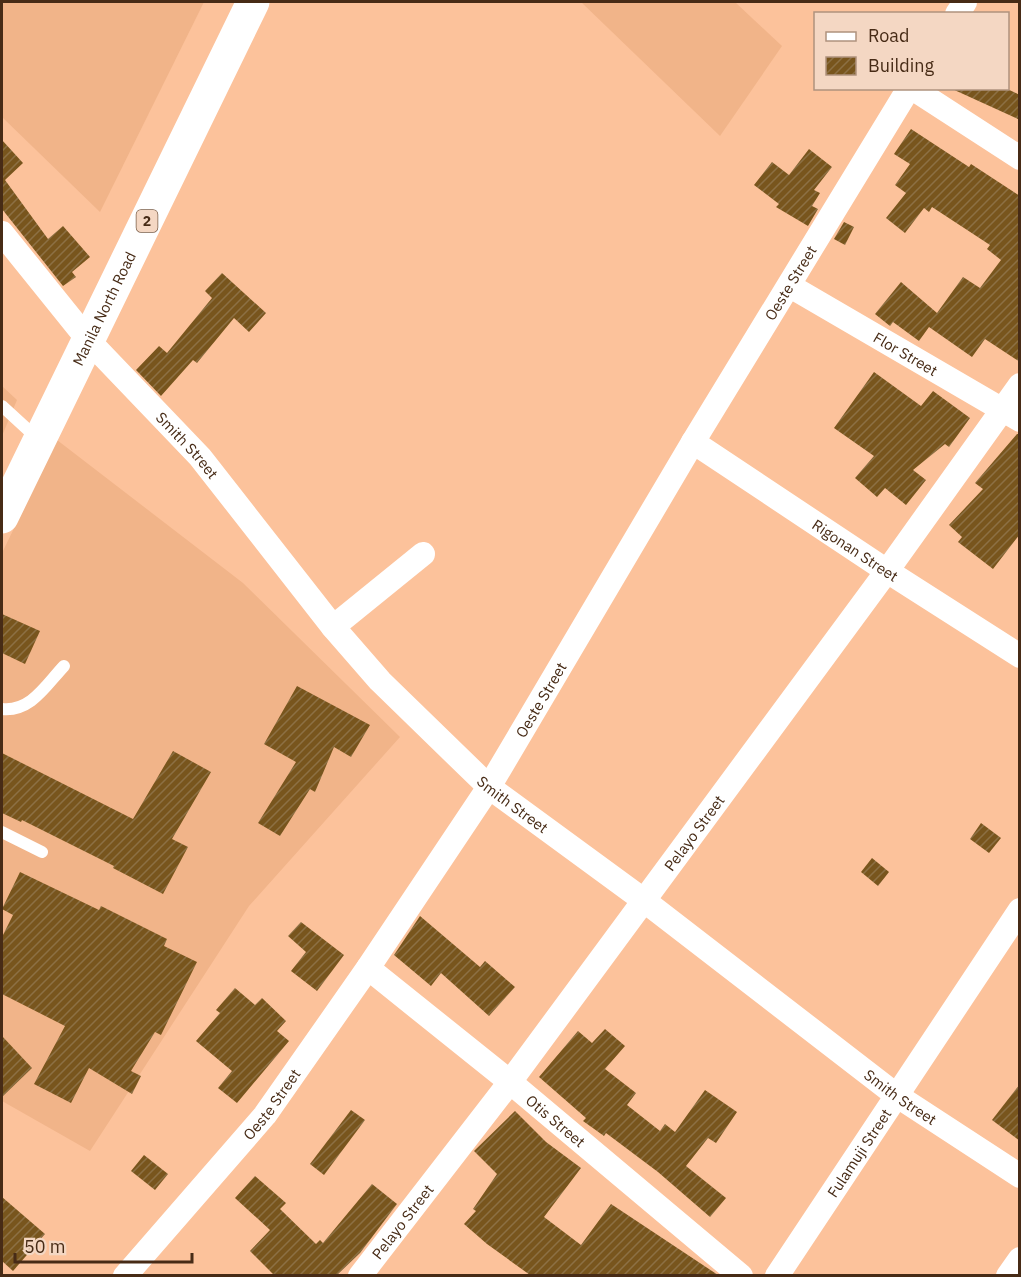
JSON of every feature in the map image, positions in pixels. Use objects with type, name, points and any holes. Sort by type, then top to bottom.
[{"type":"highway","name":"Manila North Road","points":[[2,517],[38,439],[89,341],[253,2]]},
{"type":"street","name":"Oeste Street","points":[[125,1275],[265,1115],[368,969],[489,787],[693,442],[909,90]]},
{"type":"street","points":[[913,90],[1020,158]]},
{"type":"street","name":"Smith Street","points":[[2,232],[89,341],[200,457],[333,627],[380,681],[489,787],[642,899],[896,1095],[1020,1176]]},
{"type":"street","name":"Flor Street","points":[[790,286],[1010,414]]},
{"type":"street","name":"Pelayo Street","points":[[360,1275],[510,1082],[642,899],[887,572],[1010,414],[1020,385]]},
{"type":"street","name":"Rigonan Street","points":[[693,442],[887,572],[1020,656]]},
{"type":"street","points":[[333,627],[423,554]]},
{"type":"street","name":"Fulamuji Street","points":[[777,1275],[1020,910]]},
{"type":"street","name":"Otis Street","points":[[368,969],[510,1082],[741,1275]]},
{"type":"street","points":[[1008,1275],[1020,1259]]},
{"type":"lane","points":[[2,406],[38,439]]},
{"type":"lane","points":[[2,709],[11,710],[31,702],[64,666]]},
{"type":"lane","points":[[2,832],[42,852]]},
{"type":"shaded area","points":[[2,2],[204,2],[100,212],[2,117]]},
{"type":"shaded area","points":[[581,2],[735,2],[782,46],[720,136]]},
{"type":"shaded area","points":[[2,386],[17,400],[2,436]]},
{"type":"shaded area","points":[[57,440],[243,583],[400,737],[249,906],[90,1151],[2,1101],[2,553]]},
{"type":"building","points":[[954,90],[1009,90],[1020,95],[1020,120]]},
{"type":"building","points":[[911,129],[969,167],[971,164],[1020,196],[1020,362],[985,339],[972,357],[929,327],[919,341],[893,322],[890,326],[875,314],[901,282],[937,313],[963,277],[980,288],[1001,260],[987,249],[990,245],[932,207],[929,212],[924,208],[905,233],[886,218],[906,193],[895,185],[910,164],[894,154]]},
{"type":"building","points":[[2,140],[23,163],[5,180],[48,239],[63,226],[90,257],[72,272],[76,277],[63,286],[2,209]]},
{"type":"building","points":[[809,149],[832,167],[814,190],[820,193],[812,206],[818,209],[808,226],[776,207],[779,204],[754,185],[772,162],[789,175]]},
{"type":"building","points":[[844,222],[854,227],[845,245],[834,239]]},
{"type":"building","points":[[222,273],[266,313],[249,332],[234,318],[197,363],[193,360],[161,396],[136,370],[159,346],[167,353],[212,298],[205,291]]},
{"type":"building","points":[[874,372],[921,406],[933,391],[970,418],[949,447],[945,444],[913,470],[926,480],[906,505],[885,488],[877,497],[855,478],[874,456],[834,428]]},
{"type":"building","points":[[1017,434],[1020,434],[1020,534],[993,569],[958,542],[962,537],[949,525],[983,489],[975,483]]},
{"type":"building","points":[[2,614],[40,631],[25,664],[2,653]]},
{"type":"building","points":[[297,686],[370,725],[351,757],[334,747],[315,792],[310,789],[280,836],[258,823],[296,762],[264,744]]},
{"type":"building","points":[[173,751],[211,772],[172,839],[188,847],[163,894],[113,868],[114,866],[22,820],[21,822],[2,813],[2,753],[133,819]]},
{"type":"building","points":[[981,823],[1001,838],[989,853],[970,839]]},
{"type":"building","points":[[872,858],[889,872],[878,886],[861,872]]},
{"type":"building","points":[[20,872],[99,910],[101,906],[167,939],[164,946],[197,962],[161,1035],[155,1032],[131,1071],[141,1076],[132,1094],[89,1068],[71,1103],[34,1084],[65,1026],[2,994],[2,937],[13,915],[2,909]]},
{"type":"building","points":[[420,916],[480,967],[485,961],[515,987],[489,1016],[441,973],[431,986],[394,955]]},
{"type":"building","points":[[301,922],[344,955],[317,991],[291,971],[306,952],[288,936]]},
{"type":"building","points":[[235,988],[255,1005],[262,998],[286,1021],[277,1031],[289,1041],[237,1103],[218,1088],[232,1071],[196,1041],[220,1013],[216,1010]]},
{"type":"building","points":[[605,1029],[625,1046],[605,1069],[636,1093],[627,1105],[660,1131],[665,1124],[675,1132],[705,1090],[737,1112],[716,1143],[708,1138],[686,1166],[726,1198],[710,1217],[658,1172],[606,1133],[604,1136],[583,1121],[586,1118],[539,1077],[578,1031],[592,1043]]},
{"type":"building","points":[[2,1036],[32,1068],[2,1097]]},
{"type":"building","points":[[1020,1084],[1020,1141],[992,1120]]},
{"type":"building","points":[[351,1110],[365,1120],[324,1175],[310,1164]]},
{"type":"building","points":[[515,1111],[546,1142],[581,1168],[544,1217],[581,1245],[611,1204],[718,1275],[530,1275],[487,1244],[464,1224],[476,1211],[473,1209],[497,1174],[474,1151]]},
{"type":"building","points":[[144,1155],[168,1174],[155,1190],[131,1171]]},
{"type":"building","points":[[255,1176],[286,1203],[280,1209],[316,1244],[320,1240],[323,1243],[372,1184],[397,1204],[360,1253],[337,1275],[274,1275],[250,1251],[270,1230],[235,1198]]},
{"type":"building","points":[[2,1197],[45,1234],[13,1271],[2,1261]]}]
